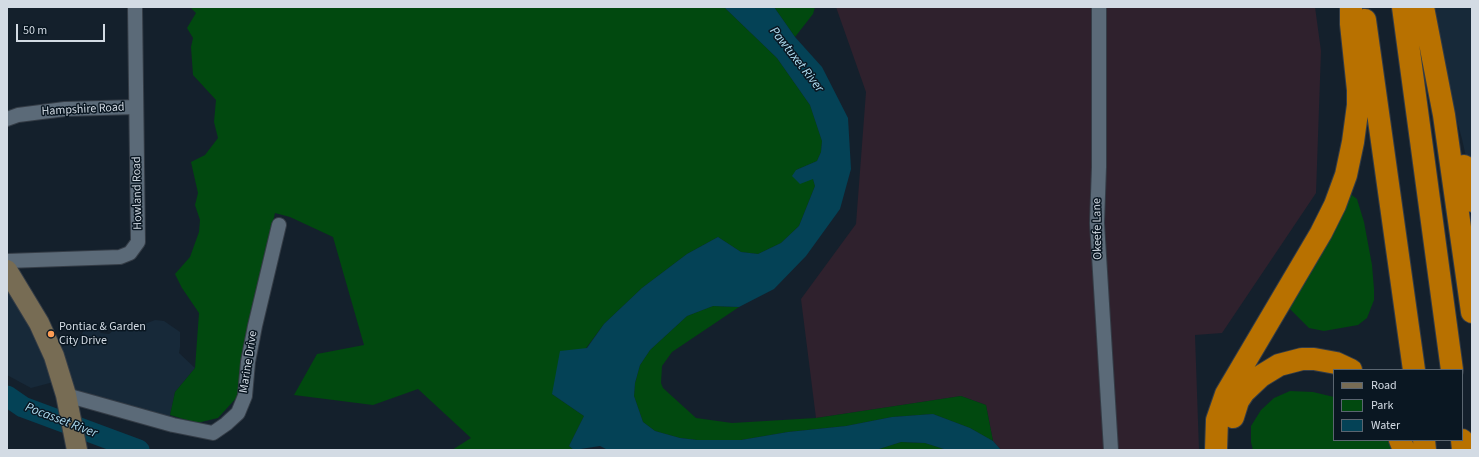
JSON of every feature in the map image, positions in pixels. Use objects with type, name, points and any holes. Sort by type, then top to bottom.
[{"type":"highway","points":[[1216,450],[1217,420],[1226,394],[1321,233],[1335,205],[1346,175],[1353,142],[1358,105],[1357,73],[1351,24],[1351,7]]},
{"type":"highway","points":[[1364,7],[1414,369]]},
{"type":"highway","points":[[1403,7],[1452,369]]},
{"type":"highway","points":[[1423,7],[1444,115],[1472,312]]},
{"type":"highway","points":[[1430,7],[1472,201]]},
{"type":"highway","points":[[1231,450],[1231,423],[1238,401],[1244,392],[1260,376],[1279,365],[1302,359],[1326,360],[1349,369]]},
{"type":"main road","points":[[7,270],[39,323],[54,356],[62,378],[77,448]]},
{"type":"street","name":"Howland Road","points":[[7,260],[120,257],[130,253],[136,247],[138,242],[135,7]]},
{"type":"street","name":"Okeefe Lane","points":[[1100,7],[1099,168],[1097,224],[1111,450]]},
{"type":"street","name":"Hampshire Road","points":[[7,119],[18,115],[65,109],[136,107]]},
{"type":"street","name":"Marine Drive","points":[[66,395],[173,426],[213,433],[226,424],[238,413],[245,396],[248,362],[255,326],[280,225]]},
{"type":"shaded area","points":[[836,7],[1315,7],[1321,51],[1316,193],[1222,333],[1195,335],[1199,450],[1001,450],[993,441],[986,405],[961,396],[816,418],[801,299],[856,224],[866,92]]},
{"type":"shaded area","points":[[1430,7],[1472,7],[1472,184],[1462,139],[1447,84]]},
{"type":"shaded area","points":[[7,269],[52,351],[77,341],[89,323],[101,333],[109,334],[122,323],[132,329],[155,320],[164,321],[180,332],[179,353],[195,368],[175,392],[169,421],[75,396],[61,380],[31,388],[7,375]]},
{"type":"green space","points":[[190,7],[724,7],[777,58],[810,105],[822,141],[821,152],[817,161],[796,170],[813,179],[815,186],[799,226],[781,243],[758,254],[741,252],[718,237],[687,254],[642,288],[604,324],[552,394],[584,416],[569,446],[574,450],[452,450],[471,438],[418,389],[373,405],[294,395],[317,354],[364,345],[333,237],[290,217],[275,213],[261,272],[238,396],[218,418],[197,423],[170,415],[175,392],[195,368],[199,313],[182,288],[175,274],[190,257],[199,232],[200,220],[195,205],[198,193],[191,162],[205,155],[218,138],[214,122],[216,100],[193,75],[191,47],[193,38],[187,28],[196,13]]},
{"type":"green space","points":[[774,7],[815,7],[813,14],[795,37]]},
{"type":"green space","points":[[1345,190],[1357,199],[1364,222],[1372,265],[1374,300],[1367,318],[1358,325],[1324,331],[1309,328],[1285,304]]},
{"type":"green space","points":[[713,306],[739,307],[672,352],[662,366],[661,383],[663,388],[696,418],[732,423],[816,418],[961,396],[986,405],[993,441],[970,428],[933,414],[892,417],[846,426],[788,432],[741,440],[697,440],[680,438],[655,431],[643,422],[634,396],[635,383],[640,365],[650,350],[687,316]]},
{"type":"green space","points":[[1290,391],[1313,392],[1333,397],[1333,441],[1399,441],[1396,450],[1253,450],[1251,442],[1251,426],[1261,410],[1274,398]]},
{"type":"green space","points":[[901,442],[925,443],[947,450],[876,450]]},
{"type":"water","name":"Pawtuxet River","points":[[724,7],[774,7],[795,37],[822,67],[848,118],[851,169],[840,209],[806,256],[774,289],[739,307],[713,306],[687,316],[650,350],[640,365],[635,383],[634,396],[643,422],[655,431],[680,438],[697,440],[741,440],[788,432],[846,426],[892,417],[933,414],[970,428],[993,441],[1001,450],[947,450],[925,443],[901,442],[876,450],[608,450],[600,446],[574,450],[569,446],[584,416],[552,394],[560,351],[587,348],[604,324],[642,288],[687,254],[718,237],[741,252],[758,254],[781,243],[799,226],[815,186],[813,179],[800,184],[792,176],[796,170],[817,161],[821,152],[822,141],[810,105],[777,58]]},
{"type":"waterway","name":"Pocasset River","points":[[7,396],[23,407],[139,450]]},
{"type":"place","name":"Pontiac & Garden City Drive","points":[[51,334]]}]
